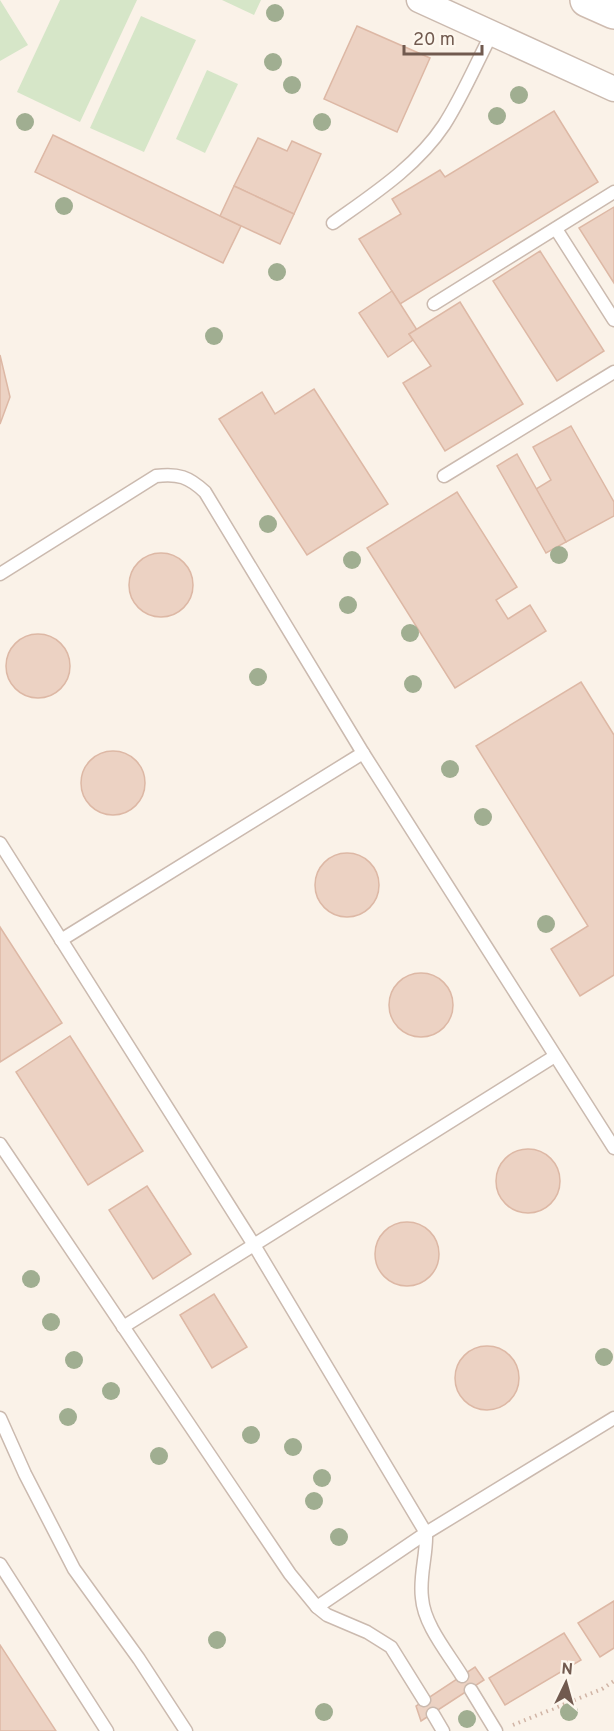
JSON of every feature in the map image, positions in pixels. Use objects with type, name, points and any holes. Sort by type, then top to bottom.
[{"type":"main road","points":[[587,0],[614,12]]},
{"type":"street","points":[[419,0],[614,89]]},
{"type":"lane","points":[[333,224],[392,180],[417,157],[443,125],[491,34]]},
{"type":"lane","points":[[434,304],[614,192]]},
{"type":"lane","points":[[555,230],[614,320]]},
{"type":"lane","points":[[444,476],[614,372]]},
{"type":"lane","points":[[0,574],[156,476],[175,473],[192,480],[205,492],[363,753],[614,1148]]},
{"type":"lane","points":[[61,940],[363,753]]},
{"type":"lane","points":[[0,843],[254,1245],[426,1533],[427,1547],[421,1585],[424,1610],[462,1676]]},
{"type":"lane","points":[[123,1327],[555,1056]]},
{"type":"lane","points":[[0,1144],[290,1574],[317,1607],[391,1647],[424,1700]]},
{"type":"lane","points":[[0,1418],[25,1474],[74,1569],[139,1659],[186,1731]]},
{"type":"lane","points":[[317,1607],[426,1533],[614,1418]]},
{"type":"lane","points":[[0,1564],[107,1731]]},
{"type":"lane","points":[[471,1690],[496,1731]]},
{"type":"lane","points":[[433,1714],[443,1731]]},
{"type":"path","points":[[510,1727],[602,1689],[614,1681]]},
{"type":"green space","points":[[0,0],[28,45],[0,61]]},
{"type":"green space","points":[[60,0],[137,0],[80,122],[17,92]]},
{"type":"green space","points":[[222,0],[261,0],[254,15]]},
{"type":"green space","points":[[141,16],[196,40],[144,152],[90,128]]},
{"type":"green space","points":[[207,70],[238,84],[205,153],[176,139]]},
{"type":"building","points":[[357,26],[430,58],[397,132],[324,99]]},
{"type":"building","points":[[554,111],[598,182],[400,304],[359,239],[401,214],[392,199],[440,170],[445,177]]},
{"type":"building","points":[[53,135],[241,226],[223,263],[35,172]]},
{"type":"building","points":[[258,138],[287,151],[292,141],[321,154],[294,214],[234,186]]},
{"type":"building","points":[[234,186],[294,214],[280,244],[220,216]]},
{"type":"building","points":[[614,207],[614,283],[579,228]]},
{"type":"building","points":[[540,251],[604,351],[557,381],[493,281]]},
{"type":"building","points":[[392,291],[417,330],[409,334],[413,340],[388,357],[359,313]]},
{"type":"building","points":[[460,302],[523,404],[445,451],[403,383],[431,366],[409,334]]},
{"type":"building","points":[[0,355],[10,397],[0,424]]},
{"type":"building","points":[[314,389],[388,504],[307,555],[219,419],[262,392],[275,414]]},
{"type":"building","points":[[571,426],[614,502],[614,516],[566,542],[536,489],[551,480],[533,447]]},
{"type":"building","points":[[517,454],[566,542],[546,553],[497,466]]},
{"type":"building","points":[[457,492],[517,587],[496,600],[508,619],[530,605],[546,631],[455,688],[367,548]]},
{"type":"building","points":[[161,553],[173,555],[184,562],[191,573],[193,585],[191,597],[184,608],[173,615],[161,617],[149,615],[138,608],[131,597],[129,585],[131,573],[138,562],[149,555]]},
{"type":"building","points":[[38,634],[50,636],[61,643],[68,654],[70,666],[68,678],[61,689],[50,696],[38,698],[26,696],[15,689],[8,678],[6,666],[8,654],[15,643],[26,636]]},
{"type":"building","points":[[581,682],[614,735],[614,975],[580,996],[551,949],[588,926],[476,746]]},
{"type":"building","points":[[113,751],[125,753],[136,760],[143,771],[145,783],[143,795],[136,806],[125,813],[113,815],[101,813],[90,806],[83,795],[81,783],[83,771],[90,760],[101,753]]},
{"type":"building","points":[[347,853],[359,855],[370,862],[377,873],[379,885],[377,897],[370,908],[359,915],[347,917],[335,915],[324,908],[317,897],[315,885],[317,873],[324,862],[335,855]]},
{"type":"building","points":[[0,927],[62,1023],[0,1062]]},
{"type":"building","points":[[415,973],[427,973],[444,982],[451,993],[453,1005],[451,1017],[444,1028],[427,1037],[415,1037],[403,1032],[394,1023],[389,1011],[389,999],[394,987],[403,978]]},
{"type":"building","points":[[70,1036],[143,1151],[88,1185],[16,1072]]},
{"type":"building","points":[[528,1149],[540,1151],[551,1158],[558,1169],[560,1181],[558,1193],[551,1204],[540,1211],[528,1213],[516,1211],[505,1204],[498,1193],[496,1181],[498,1169],[505,1158],[516,1151]]},
{"type":"building","points":[[147,1186],[191,1254],[153,1279],[109,1210]]},
{"type":"building","points":[[407,1222],[419,1224],[430,1231],[437,1242],[439,1254],[437,1266],[430,1277],[419,1284],[407,1286],[395,1284],[384,1277],[377,1266],[375,1254],[377,1242],[384,1231],[395,1224]]},
{"type":"building","points":[[214,1294],[247,1347],[212,1368],[180,1315]]},
{"type":"building","points":[[487,1346],[499,1348],[510,1355],[517,1366],[519,1378],[517,1390],[510,1401],[499,1408],[487,1410],[475,1408],[464,1401],[457,1390],[455,1378],[457,1366],[464,1355],[475,1348]]},
{"type":"building","points":[[614,1601],[614,1648],[600,1657],[578,1623]]},
{"type":"building","points":[[564,1633],[581,1660],[505,1705],[489,1678]]},
{"type":"building","points":[[0,1645],[56,1731],[0,1731]]},
{"type":"building","points":[[475,1667],[484,1680],[421,1721],[416,1706]]}]
